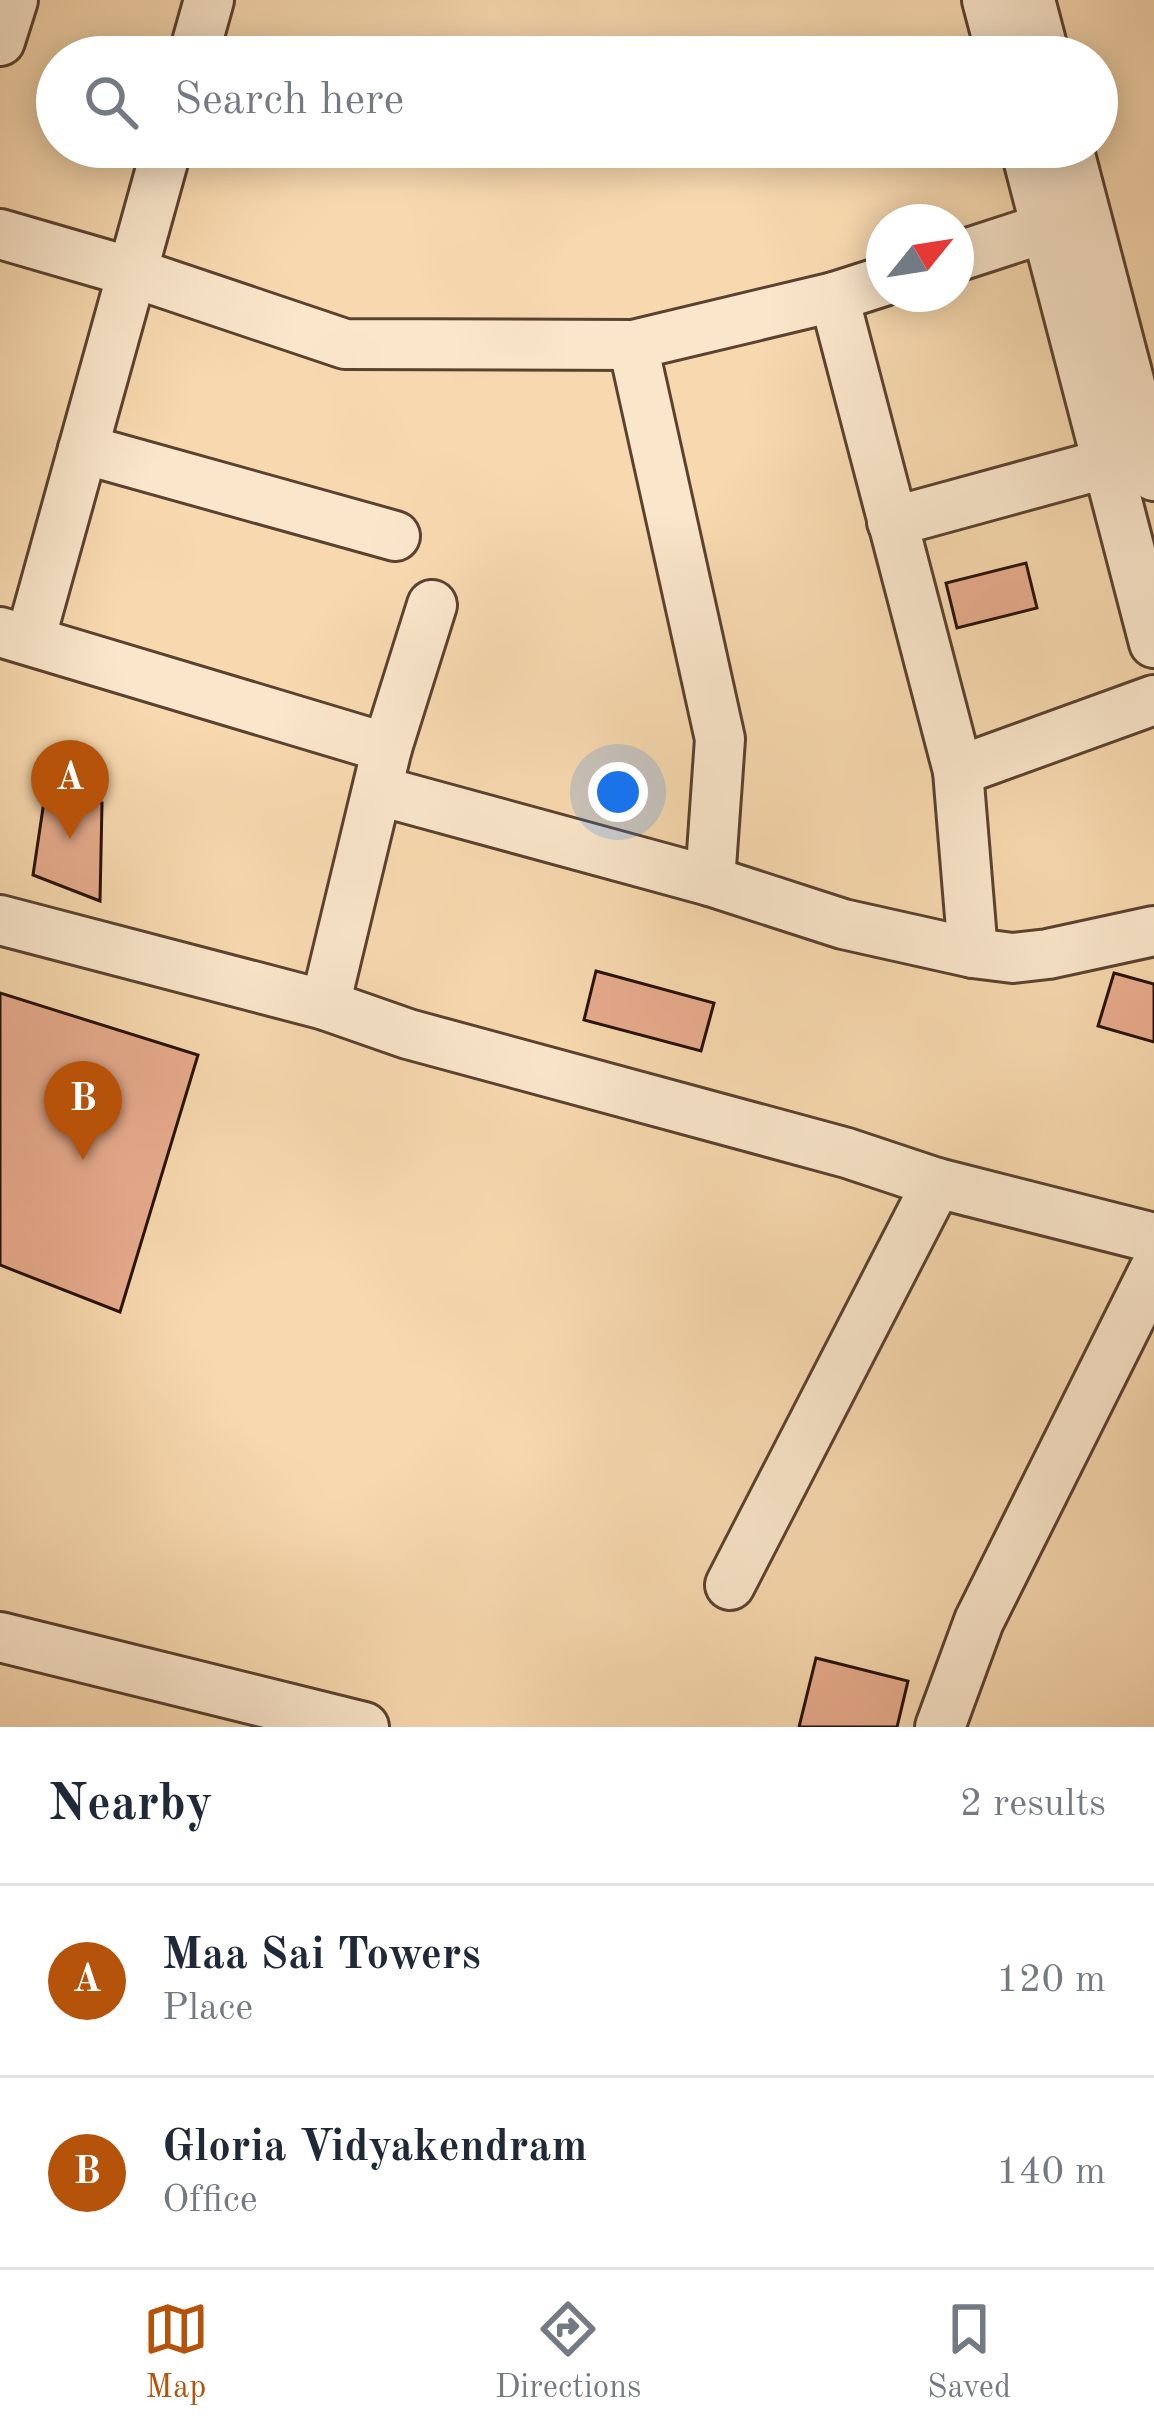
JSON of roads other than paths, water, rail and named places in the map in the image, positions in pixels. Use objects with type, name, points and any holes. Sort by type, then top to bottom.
[{"type":"street","points":[[0,41],[13,0]]},
{"type":"street","points":[[199,36],[209,0]]},
{"type":"street","points":[[987,0],[996,36]]},
{"type":"street","points":[[1030,0],[1039,36]]},
{"type":"street","points":[[161,168],[82,449],[15,636],[384,769],[842,924],[1013,958],[1154,931]]},
{"type":"street","points":[[1030,168],[1046,228],[1136,463]]},
{"type":"street","points":[[1073,168],[1136,463],[1154,643]]},
{"type":"street","points":[[974,251],[1046,228]]},
{"type":"street","points":[[0,234],[345,344],[633,345],[866,287]]},
{"type":"street","points":[[834,297],[958,771],[973,953]]},
{"type":"street","points":[[633,345],[720,739],[710,880]]},
{"type":"street","points":[[82,449],[394,536]]},
{"type":"street","points":[[892,522],[1136,463]]},
{"type":"street","points":[[325,1005],[384,769],[432,605]]},
{"type":"street","points":[[958,771],[1154,700]]},
{"type":"street","points":[[0,920],[325,1005],[408,1034],[847,1153],[937,1183],[1154,1238]]},
{"type":"street","points":[[730,1585],[937,1183]]},
{"type":"street","points":[[940,1727],[979,1622],[1154,1270]]},
{"type":"street","points":[[0,1637],[364,1727]]},
{"type":"place","name":"Maa Sai Towers","points":[[70,839]]},
{"type":"place","name":"Gloria Vidyakendram","points":[[83,1160]]}]
